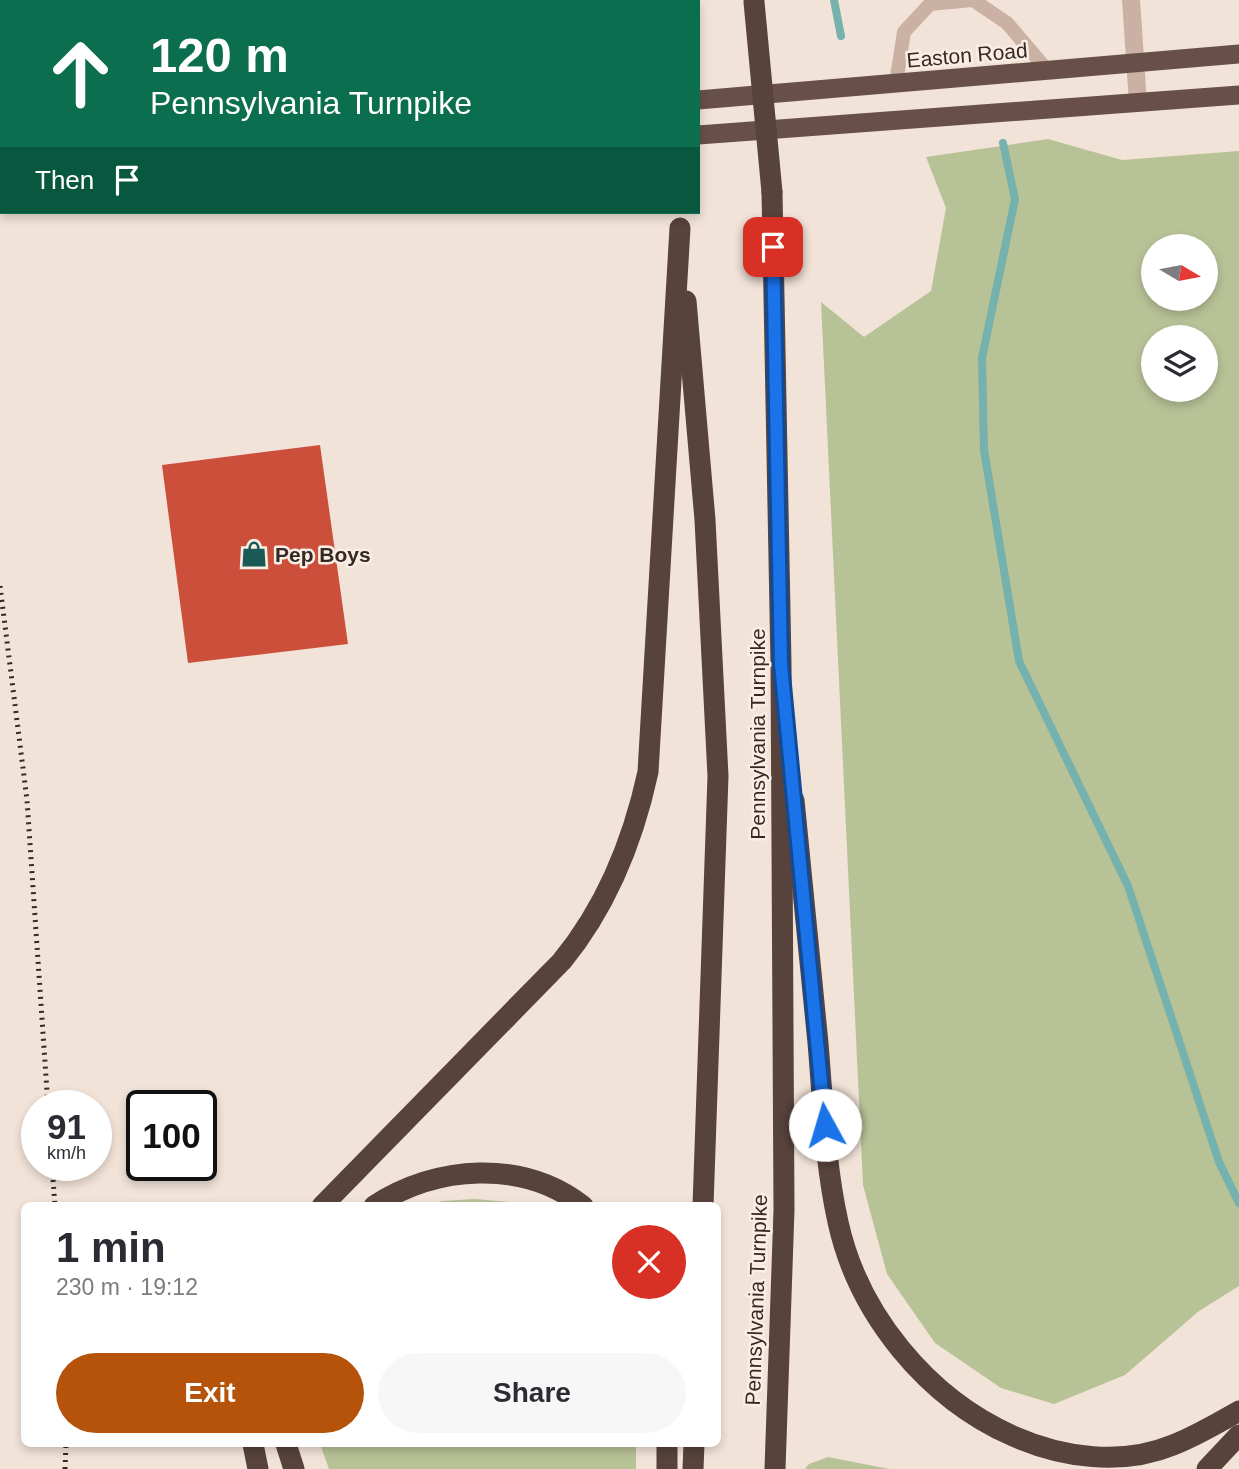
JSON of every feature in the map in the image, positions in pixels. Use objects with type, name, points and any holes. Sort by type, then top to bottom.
[{"type":"highway","name":"Pennsylvania Turnpike","points":[[754,1],[772,192],[781,664],[784,1210],[775,1469]]},
{"type":"highway","name":"Easton Road","points":[[700,100],[1239,54]]},
{"type":"highway","points":[[700,135],[1239,95]]},
{"type":"highway","name":"Pennsylvania Turnpike","points":[[680,220],[705,520],[718,776],[703,1202]]},
{"type":"highway","points":[[326,1202],[562,961],[600,908],[631,836],[648,772],[680,220]]},
{"type":"highway","points":[[781,664],[828,1152],[838,1222],[850,1261],[866,1297],[890,1335],[919,1369],[946,1394],[975,1416],[1031,1444],[1068,1454],[1107,1457],[1137,1455],[1172,1446],[1239,1411]]},
{"type":"highway","points":[[382,1202],[417,1184],[463,1172],[499,1173],[540,1183],[578,1202]]},
{"type":"highway","points":[[1207,1469],[1239,1435]]},
{"type":"highway","points":[[254,1447],[258,1469]]},
{"type":"highway","points":[[287,1447],[294,1469]]},
{"type":"highway","points":[[667,1447],[667,1469]]},
{"type":"highway","points":[[693,1469],[694,1447]]},
{"type":"street","points":[[1131,0],[1138,103]]},
{"type":"lane","points":[[896,83],[904,32],[930,4],[972,0],[1007,23],[1048,71]]},
{"type":"green space","points":[[1048,139],[1122,160],[1239,151],[1239,1286],[1199,1311],[1125,1375],[1054,1404],[1001,1388],[935,1343],[887,1274],[863,1185],[821,302],[864,337],[931,291],[946,208],[926,157]]},
{"type":"green space","points":[[475,1199],[509,1202],[439,1202]]},
{"type":"green space","points":[[321,1447],[636,1447],[636,1469],[329,1469]]},
{"type":"green space","points":[[828,1457],[889,1469],[805,1469],[809,1464]]},
{"type":"building","name":"Pep Boys","points":[[320,445],[348,644],[188,663],[162,465]]},
{"type":"waterway","points":[[834,0],[841,36]]},
{"type":"waterway","points":[[1003,143],[1015,199],[982,358],[984,450],[1019,661],[1128,886],[1219,1162],[1239,1203]]},
{"type":"railway","points":[[0,586],[27,800],[47,1090]]},
{"type":"railway","points":[[53,1181],[55,1202]]},
{"type":"railway","points":[[65,1469],[66,1447]]},
{"type":"place","name":"Pep Boys","points":[[254,554]]},
{"type":"route","points":[[773,247],[781,664],[825,1125]]}]
